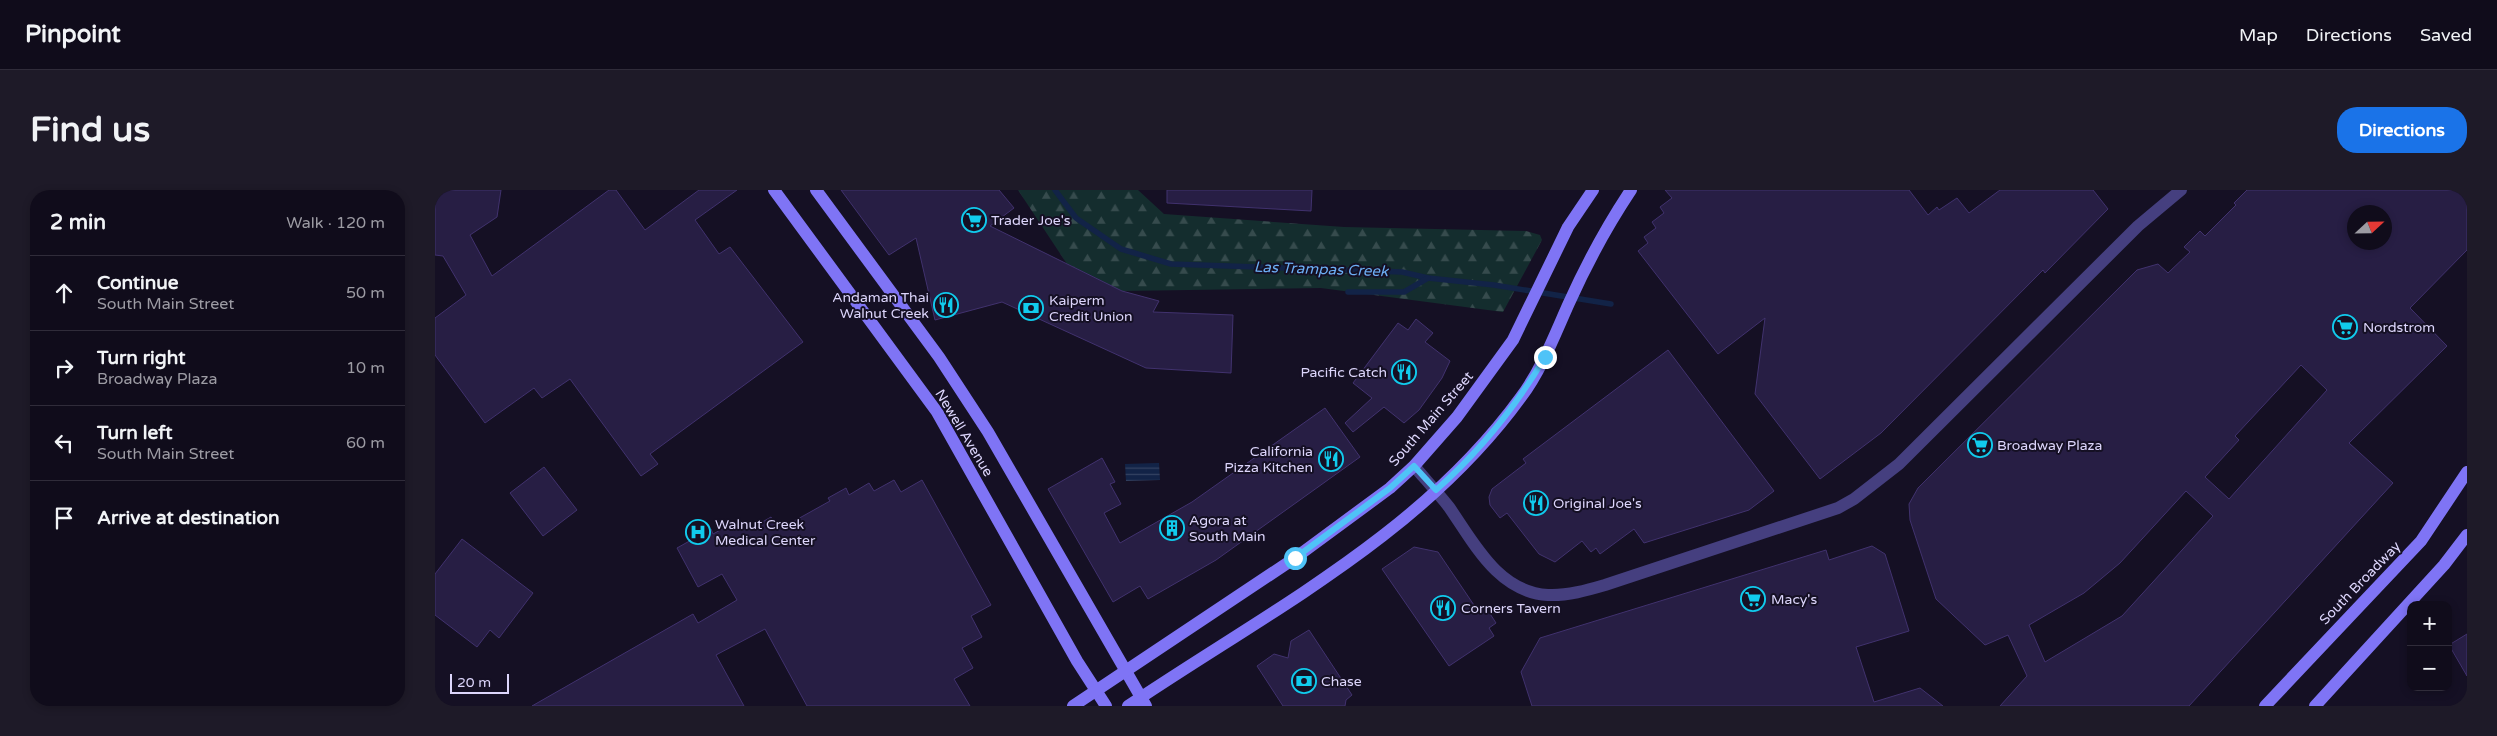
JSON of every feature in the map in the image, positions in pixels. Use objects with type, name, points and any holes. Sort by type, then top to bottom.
[{"type":"main road","name":"Newell Avenue","points":[[774,190],[937,412],[1077,661],[1106,706]]},
{"type":"main road","name":"Newell Avenue","points":[[816,190],[939,356],[988,432],[1144,702]]},
{"type":"main road","name":"South Main Street","points":[[1073,706],[1295,558],[1390,488],[1414,466],[1457,416],[1513,340],[1568,227],[1593,190]]},
{"type":"main road","points":[[1128,706],[1144,702],[1316,585],[1391,531],[1486,443],[1523,395],[1545,357],[1597,243],[1631,190]]},
{"type":"main road","name":"South Broadway","points":[[2265,706],[2421,541],[2467,472]]},
{"type":"main road","points":[[2315,706],[2444,564],[2467,535]]},
{"type":"street","points":[[1414,466],[1436,490],[1471,542],[1493,570],[1530,591],[1549,595],[1588,590],[1605,585],[1838,508],[1854,499],[1899,464],[2060,302],[2157,210],[2181,190]]},
{"type":"green space","points":[[1018,190],[1138,190],[1164,214],[1344,227],[1526,231],[1540,235],[1542,240],[1503,312],[1321,288],[1122,291],[1067,264]]},
{"type":"water","points":[[1159,463],[1160,480],[1126,481],[1125,464]]},
{"type":"building","points":[[435,190],[501,190],[497,217],[470,235],[492,276],[609,190],[616,190],[645,230],[699,190],[737,190],[695,220],[719,254],[730,247],[803,342],[650,454],[658,464],[641,476],[570,379],[542,398],[534,388],[485,423],[435,355],[435,318],[466,295],[443,256],[435,255]]},
{"type":"building","points":[[841,190],[999,190],[1014,208],[990,226],[1122,291],[1159,301],[1153,312],[1233,315],[1231,373],[1146,368],[1002,302],[935,320],[916,238],[889,255]]},
{"type":"building","points":[[1167,190],[1312,190],[1311,211],[1167,203]]},
{"type":"building","points":[[1665,190],[1909,190],[1928,215],[1937,207],[1939,210],[1957,198],[1969,213],[2000,190],[2093,190],[2108,209],[2045,273],[2043,270],[1881,433],[1820,479],[1755,394],[1765,318],[1718,354],[1638,251],[1648,243],[1644,237],[1656,228],[1652,222],[1664,213],[1660,207],[1672,198]]},
{"type":"building","points":[[2247,190],[2467,190],[2467,250],[2410,308],[2447,346],[2349,443],[2393,483],[2189,706],[2000,706],[2027,676],[2008,635],[1985,645],[1936,599],[1910,520],[1909,504],[1918,488],[2137,270],[2158,264],[2168,273],[2190,252],[2184,247],[2200,231],[2205,236],[2236,205],[2234,203]],"holes":[[[2301,365],[2327,390],[2229,499],[2205,477],[2239,440],[2235,436]],[[2186,491],[2213,516],[2122,616],[2045,662],[2029,625],[2084,593],[2120,563]]]},
{"type":"building","points":[[1416,319],[1433,333],[1425,342],[1450,361],[1442,378],[1419,410],[1404,423],[1384,407],[1353,432],[1345,423],[1372,398],[1353,383],[1398,323],[1408,330]]},
{"type":"building","points":[[1668,350],[1774,491],[1749,510],[1644,543],[1634,529],[1600,554],[1596,548],[1591,552],[1582,541],[1555,562],[1539,554],[1507,513],[1500,518],[1490,505],[1489,497],[1492,489],[1526,463],[1523,459]]},
{"type":"building","points":[[1325,408],[1360,457],[1216,560],[1148,599],[1140,586],[1113,602],[1048,489],[1102,458],[1115,482],[1110,484],[1121,504],[1104,513],[1120,543],[1192,502]]},
{"type":"building","points":[[544,467],[577,510],[543,536],[510,493]]},
{"type":"building","points":[[894,480],[901,492],[922,480],[991,605],[971,616],[982,637],[962,648],[973,668],[954,679],[970,706],[807,706],[765,629],[716,655],[744,706],[532,706],[693,614],[698,623],[737,600],[722,574],[698,587],[677,548],[711,529],[713,534],[735,522],[739,528],[749,523],[752,528],[771,517],[778,530],[830,501],[828,498],[846,488],[849,495],[869,483],[874,491]]},
{"type":"building","points":[[462,539],[533,593],[499,638],[490,630],[477,647],[435,615],[435,574]]},
{"type":"building","name":"Macy's","points":[[1872,546],[1885,554],[1909,631],[1856,647],[1874,702],[1920,688],[1943,706],[1532,706],[1521,672],[1540,638],[1826,550],[1829,560]]},
{"type":"building","name":"Corners Tavern","points":[[1414,547],[1438,552],[1478,611],[1485,606],[1496,623],[1489,628],[1494,636],[1449,666],[1382,569]]},
{"type":"building","name":"Chase","points":[[1309,630],[1352,695],[1346,700],[1345,706],[1283,706],[1257,666],[1274,654],[1288,658],[1291,641]]},
{"type":"building","points":[[2467,634],[2467,676],[2452,650],[2452,643]]},
{"type":"waterway","name":"Las Trampas Creek","points":[[1055,190],[1076,218],[1121,249],[1171,264],[1402,272],[1428,278],[1494,285],[1611,304]]},
{"type":"waterway","points":[[1348,292],[1404,292],[1428,278]]},
{"type":"place","name":"Trader Joe's","points":[[974,220]]},
{"type":"place","name":"Andaman Thai Walnut Creek","points":[[946,305]]},
{"type":"place","name":"Kaiperm Credit Union","points":[[1031,308]]},
{"type":"place","name":"Nordstrom","points":[[2345,327]]},
{"type":"place","name":"Pacific Catch","points":[[1404,372]]},
{"type":"place","name":"Broadway Plaza","points":[[1980,445]]},
{"type":"place","name":"California Pizza Kitchen","points":[[1331,459]]},
{"type":"place","name":"Original Joe's","points":[[1536,503]]},
{"type":"place","name":"Agora at South Main","points":[[1172,528]]},
{"type":"place","name":"Walnut Creek Medical Center","points":[[698,532]]},
{"type":"place","name":"Macy's","points":[[1753,599]]},
{"type":"place","name":"Corners Tavern","points":[[1443,608]]},
{"type":"place","name":"Chase","points":[[1304,681]]},
{"type":"route","points":[[1295,558],[1390,488],[1414,466],[1436,490],[1486,443],[1523,395],[1545,357]]}]
